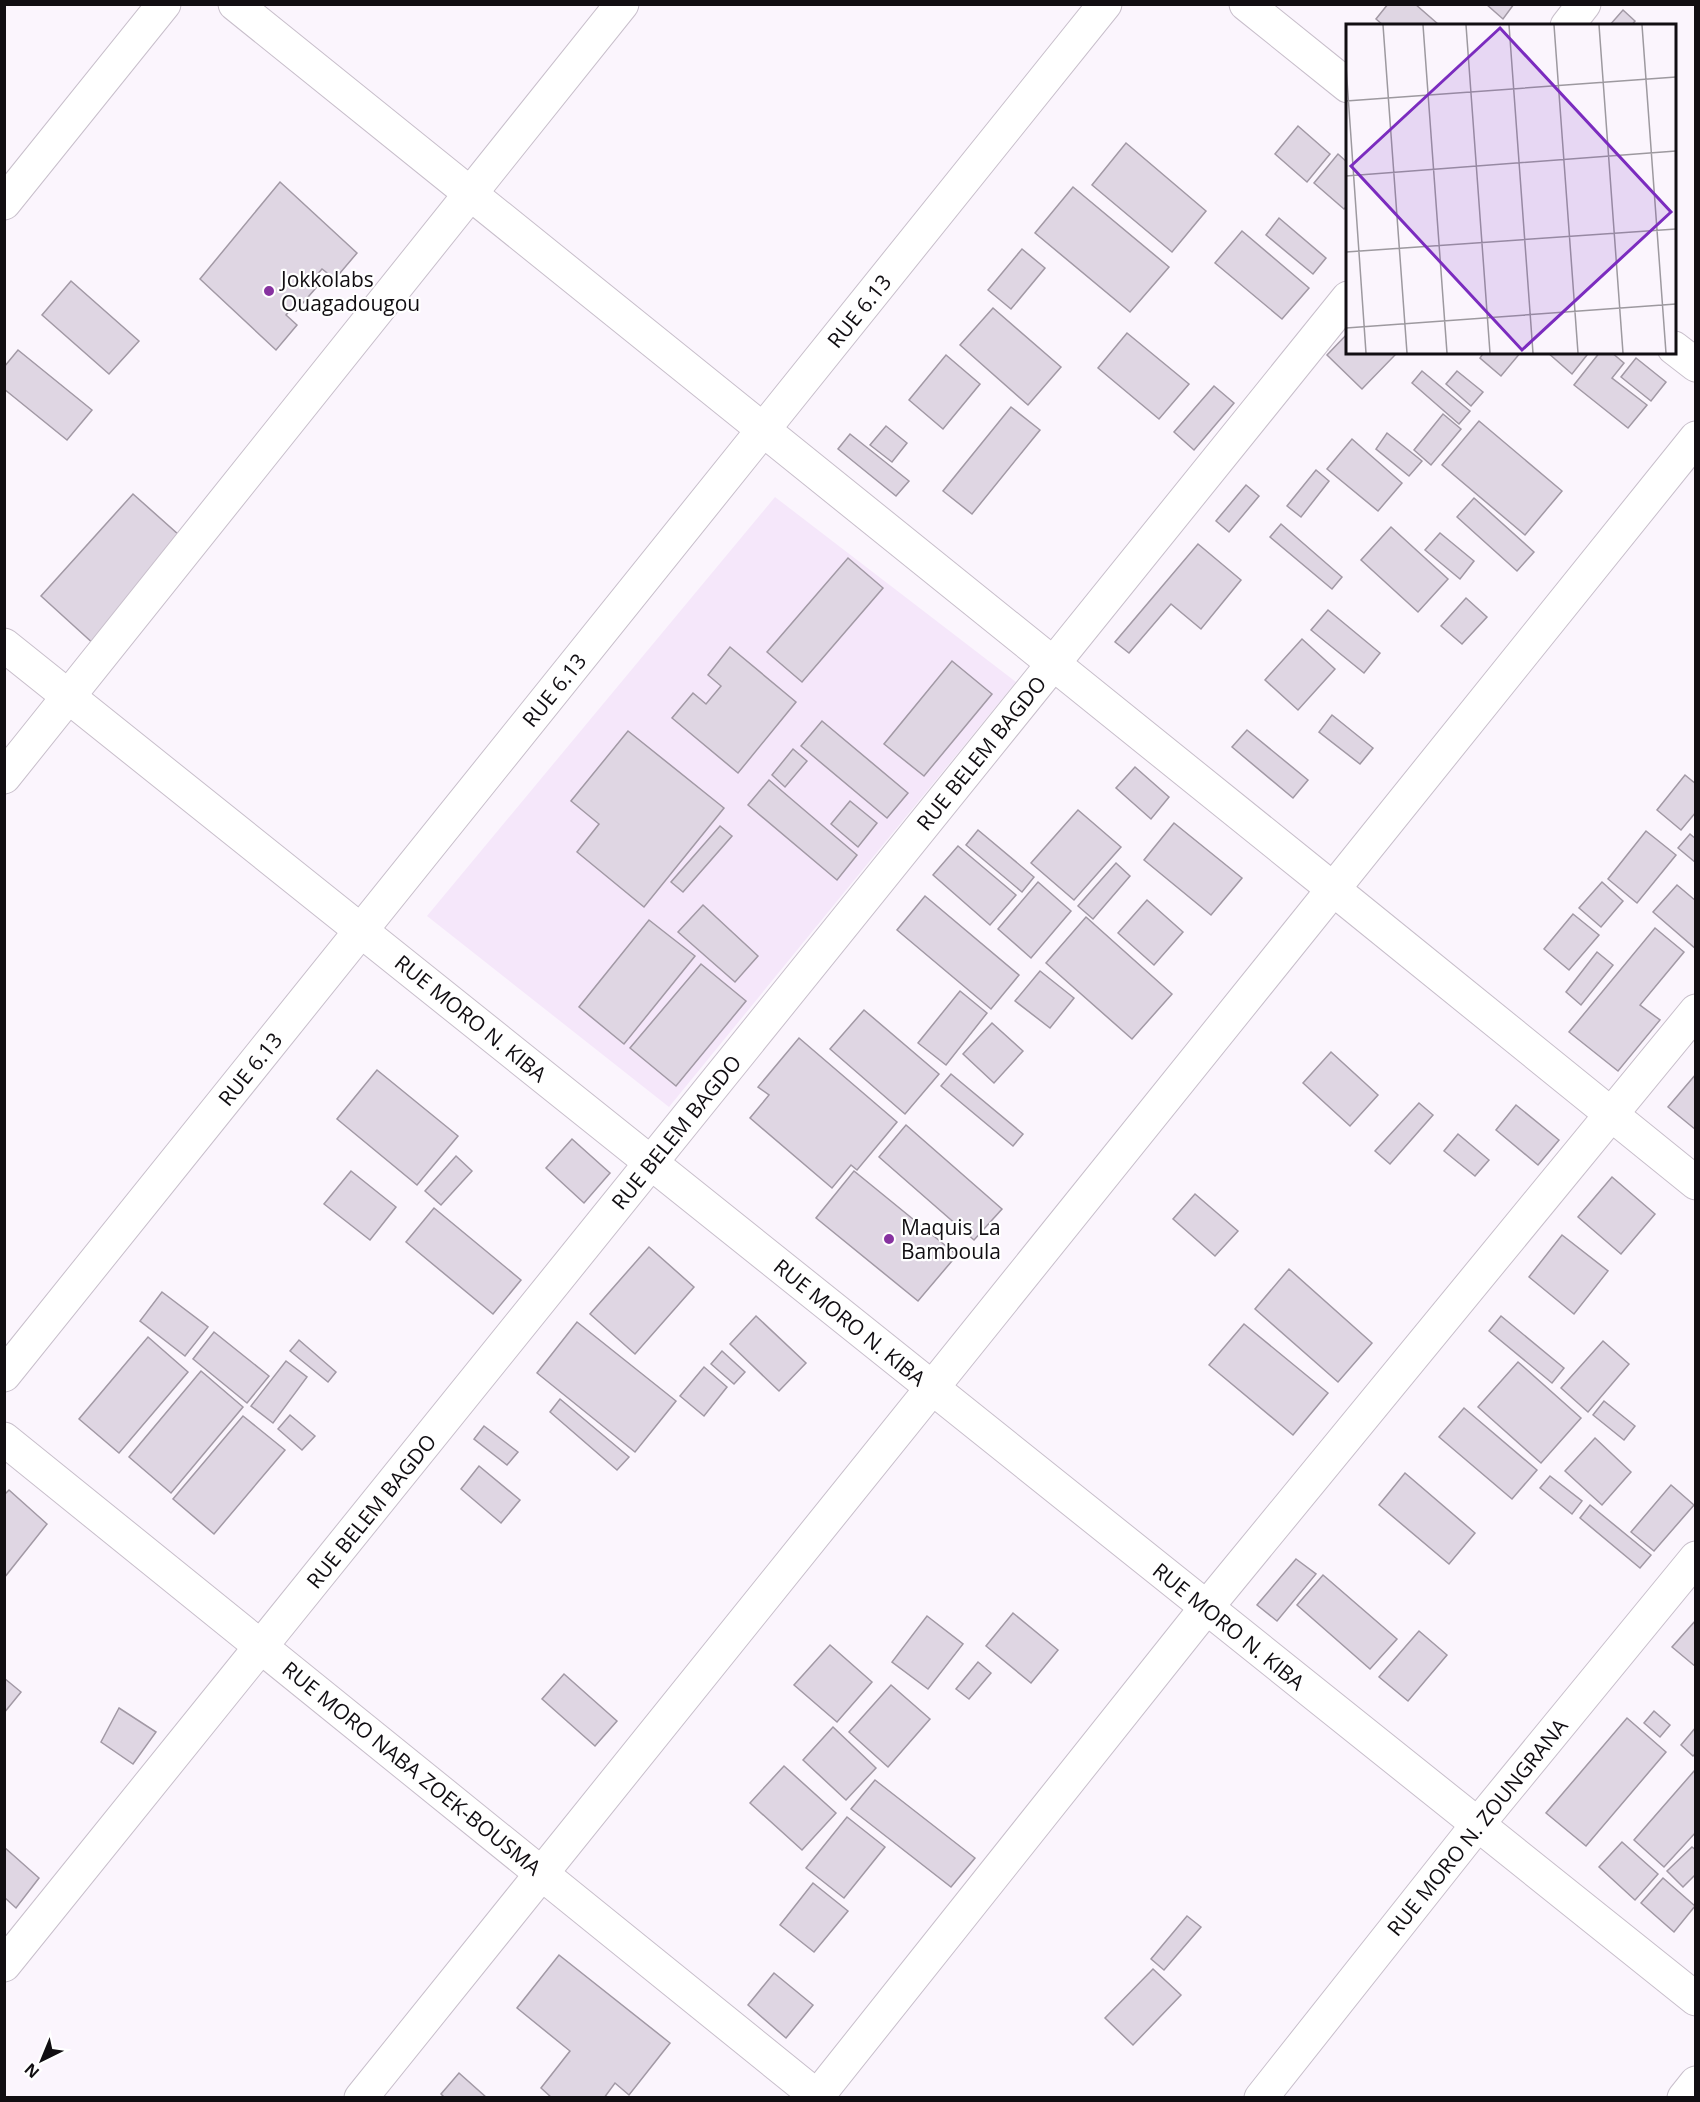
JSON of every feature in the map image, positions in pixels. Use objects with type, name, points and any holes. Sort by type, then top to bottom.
[{"type":"street","points":[[4,203],[164,4]]},
{"type":"street","points":[[235,4],[1695,1183]]},
{"type":"street","points":[[4,777],[622,4]]},
{"type":"street","name":"RUE 6.13","points":[[4,1375],[1105,4]]},
{"type":"street","points":[[1245,4],[1346,85]]},
{"type":"street","points":[[1569,24],[1584,4]]},
{"type":"street","name":"RUE BELEM BAGDO","points":[[4,1965],[1346,299]]},
{"type":"street","points":[[1676,350],[1695,365]]},
{"type":"street","points":[[361,2097],[1695,438]]},
{"type":"street","name":"RUE MORO N. KIBA","points":[[4,645],[1695,1999]]},
{"type":"street","points":[[817,2097],[1206,1608],[1695,1011]]},
{"type":"street","name":"RUE MORO NABA ZOEK-BOUSMA","points":[[4,1439],[817,2097]]},
{"type":"street","name":"RUE MORO N. ZOUNGRANA","points":[[1261,2097],[1478,1824],[1695,1558]]},
{"type":"street","points":[[1684,2097],[1695,2083]]},
{"type":"shaded area","points":[[775,497],[1016,682],[669,1107],[427,916]]},
{"type":"building","points":[[1388,4],[1415,4],[1438,24],[1382,24],[1376,19]]},
{"type":"building","points":[[1486,4],[1514,4],[1503,19]]},
{"type":"building","points":[[1623,10],[1635,21],[1633,24],[1611,24]]},
{"type":"building","points":[[1298,126],[1330,154],[1307,182],[1275,154]]},
{"type":"building","points":[[1126,143],[1206,211],[1172,252],[1092,185]]},
{"type":"building","points":[[1338,154],[1346,161],[1346,207],[1344,209],[1314,183]]},
{"type":"building","points":[[280,182],[357,253],[335,279],[322,269],[315,277],[321,282],[296,311],[292,308],[286,315],[297,325],[276,350],[200,279]]},
{"type":"building","points":[[1073,187],[1169,267],[1130,312],[1035,233]]},
{"type":"building","points":[[1279,218],[1326,258],[1313,274],[1266,235]]},
{"type":"building","points":[[1242,231],[1309,288],[1282,319],[1215,263]]},
{"type":"building","points":[[1022,249],[1045,268],[1011,309],[988,290]]},
{"type":"building","points":[[71,281],[139,341],[109,374],[42,315]]},
{"type":"building","points":[[993,308],[1061,367],[1028,405],[960,345]]},
{"type":"building","points":[[1127,333],[1189,384],[1159,419],[1098,368]]},
{"type":"building","points":[[1346,335],[1346,354],[1395,355],[1362,389],[1327,355]]},
{"type":"building","points":[[18,350],[92,410],[67,440],[4,389],[4,367]]},
{"type":"building","points":[[1483,354],[1519,354],[1501,376],[1480,358]]},
{"type":"building","points":[[1549,354],[1586,354],[1572,374]]},
{"type":"building","points":[[1598,354],[1613,354],[1624,363],[1612,378],[1647,405],[1628,428],[1574,385]]},
{"type":"building","points":[[946,355],[980,384],[943,429],[909,400]]},
{"type":"building","points":[[1636,358],[1666,382],[1651,401],[1621,377]]},
{"type":"building","points":[[1422,371],[1470,411],[1459,424],[1412,383]]},
{"type":"building","points":[[1457,371],[1483,392],[1471,406],[1446,384]]},
{"type":"building","points":[[1214,386],[1234,403],[1194,450],[1174,432]]},
{"type":"building","points":[[1011,407],[1040,430],[972,514],[943,491]]},
{"type":"building","points":[[1443,414],[1461,429],[1431,465],[1414,450]]},
{"type":"building","points":[[1479,421],[1562,491],[1525,535],[1442,465]]},
{"type":"building","points":[[886,426],[907,443],[892,462],[870,445]]},
{"type":"building","points":[[1387,433],[1422,461],[1409,476],[1376,449]]},
{"type":"building","points":[[850,434],[909,481],[896,496],[838,449]]},
{"type":"building","points":[[1352,439],[1402,483],[1378,511],[1327,469]]},
{"type":"building","points":[[1316,470],[1329,481],[1301,517],[1287,506]]},
{"type":"building","points":[[1246,485],[1259,496],[1229,532],[1216,521]]},
{"type":"building","points":[[133,494],[188,543],[96,646],[41,596]]},
{"type":"building","points":[[1474,498],[1534,552],[1517,571],[1457,517]]},
{"type":"building","points":[[1281,524],[1342,577],[1332,589],[1270,537]]},
{"type":"building","points":[[1391,527],[1448,579],[1418,612],[1361,560]]},
{"type":"building","points":[[1440,533],[1474,561],[1460,579],[1425,550]]},
{"type":"building","points":[[1198,544],[1241,580],[1201,629],[1171,604],[1129,653],[1115,642]]},
{"type":"building","points":[[848,558],[883,588],[802,682],[767,652]]},
{"type":"building","points":[[1466,598],[1487,617],[1462,644],[1441,626]]},
{"type":"building","points":[[1328,610],[1380,653],[1364,673],[1311,630]]},
{"type":"building","points":[[1302,639],[1335,669],[1298,710],[1265,680]]},
{"type":"building","points":[[730,647],[796,702],[738,773],[672,718],[693,693],[706,704],[721,686],[708,675]]},
{"type":"building","points":[[952,661],[992,694],[924,776],[884,744]]},
{"type":"building","points":[[1332,715],[1373,748],[1360,764],[1319,732]]},
{"type":"building","points":[[822,721],[908,793],[887,818],[801,746]]},
{"type":"building","points":[[1247,730],[1308,780],[1293,798],[1232,747]]},
{"type":"building","points":[[628,731],[724,808],[644,907],[577,852],[599,824],[571,801]]},
{"type":"building","points":[[793,749],[807,761],[785,787],[772,775]]},
{"type":"building","points":[[1135,767],[1169,797],[1151,819],[1116,788]]},
{"type":"building","points":[[1685,775],[1696,784],[1696,812],[1681,830],[1657,810]]},
{"type":"building","points":[[769,780],[857,855],[837,880],[748,805]]},
{"type":"building","points":[[850,801],[877,823],[858,847],[831,824]]},
{"type":"building","points":[[1078,810],[1121,847],[1074,900],[1031,863]]},
{"type":"building","points":[[1174,823],[1242,878],[1211,915],[1144,860]]},
{"type":"building","points":[[720,826],[732,836],[683,892],[671,882]]},
{"type":"building","points":[[978,830],[1034,877],[1022,892],[966,845]]},
{"type":"building","points":[[1646,831],[1676,855],[1637,903],[1608,879]]},
{"type":"building","points":[[1690,834],[1696,839],[1696,863],[1678,848]]},
{"type":"building","points":[[958,846],[1016,895],[990,925],[933,875]]},
{"type":"building","points":[[1116,863],[1130,876],[1093,919],[1078,906]]},
{"type":"building","points":[[1038,882],[1071,911],[1031,958],[998,929]]},
{"type":"building","points":[[1602,882],[1623,901],[1601,927],[1579,908]]},
{"type":"building","points":[[1677,885],[1696,901],[1696,949],[1653,912]]},
{"type":"building","points":[[925,896],[1019,975],[991,1009],[897,930]]},
{"type":"building","points":[[1147,900],[1183,932],[1154,965],[1118,933]]},
{"type":"building","points":[[703,905],[758,956],[735,982],[678,932]]},
{"type":"building","points":[[1573,914],[1599,935],[1569,970],[1544,949]]},
{"type":"building","points":[[1086,917],[1172,994],[1132,1039],[1046,963]]},
{"type":"building","points":[[649,920],[695,956],[624,1044],[579,1007]]},
{"type":"building","points":[[1655,928],[1684,952],[1640,1005],[1660,1020],[1618,1071],[1569,1032]]},
{"type":"building","points":[[1597,952],[1613,965],[1581,1005],[1566,992]]},
{"type":"building","points":[[701,964],[746,1001],[676,1086],[630,1048]]},
{"type":"building","points":[[1040,971],[1074,998],[1050,1028],[1015,1001]]},
{"type":"building","points":[[960,991],[987,1013],[946,1065],[918,1043]]},
{"type":"building","points":[[864,1010],[939,1074],[905,1114],[830,1049]]},
{"type":"building","points":[[992,1023],[1023,1051],[994,1083],[963,1054]]},
{"type":"building","points":[[799,1038],[897,1122],[857,1170],[851,1165],[832,1188],[750,1118],[769,1095],[758,1087]]},
{"type":"building","points":[[1331,1052],[1378,1095],[1350,1126],[1303,1083]]},
{"type":"building","points":[[377,1070],[458,1136],[417,1185],[337,1119]]},
{"type":"building","points":[[951,1074],[1023,1134],[1013,1146],[941,1086]]},
{"type":"building","points":[[1696,1074],[1696,1130],[1668,1107]]},
{"type":"building","points":[[1419,1103],[1433,1115],[1390,1164],[1375,1151]]},
{"type":"building","points":[[1516,1105],[1559,1140],[1538,1165],[1496,1130]]},
{"type":"building","points":[[906,1125],[1002,1209],[974,1240],[879,1157]]},
{"type":"building","points":[[1458,1134],[1489,1160],[1475,1176],[1444,1151]]},
{"type":"building","points":[[572,1139],[610,1173],[584,1203],[546,1168]]},
{"type":"building","points":[[456,1156],[472,1171],[441,1205],[425,1191]]},
{"type":"building","points":[[351,1171],[396,1207],[370,1240],[324,1204]]},
{"type":"building","points":[[854,1171],[957,1255],[918,1301],[816,1218]]},
{"type":"building","points":[[1612,1177],[1655,1214],[1621,1254],[1578,1217]]},
{"type":"building","points":[[1195,1194],[1238,1231],[1215,1256],[1173,1219]]},
{"type":"building","points":[[434,1208],[521,1280],[493,1314],[406,1242]]},
{"type":"building","points":[[1562,1235],[1608,1271],[1574,1314],[1529,1277]]},
{"type":"building","points":[[649,1247],[694,1287],[635,1354],[590,1314]]},
{"type":"building","points":[[1289,1269],[1372,1343],[1338,1382],[1255,1309]]},
{"type":"building","points":[[162,1292],[208,1327],[185,1356],[140,1321]]},
{"type":"building","points":[[756,1316],[806,1363],[779,1391],[730,1344]]},
{"type":"building","points":[[1501,1316],[1564,1368],[1552,1383],[1489,1331]]},
{"type":"building","points":[[577,1322],[676,1401],[635,1452],[537,1373]]},
{"type":"building","points":[[1244,1324],[1328,1393],[1293,1435],[1209,1365]]},
{"type":"building","points":[[214,1332],[269,1376],[247,1403],[193,1359]]},
{"type":"building","points":[[148,1337],[188,1372],[119,1453],[79,1419]]},
{"type":"building","points":[[299,1340],[336,1372],[328,1382],[290,1351]]},
{"type":"building","points":[[1603,1341],[1629,1364],[1588,1412],[1561,1388]]},
{"type":"building","points":[[722,1351],[745,1372],[734,1384],[711,1364]]},
{"type":"building","points":[[286,1361],[307,1377],[273,1423],[251,1406]]},
{"type":"building","points":[[1518,1362],[1581,1418],[1541,1463],[1478,1407]]},
{"type":"building","points":[[704,1367],[727,1387],[704,1416],[680,1396]]},
{"type":"building","points":[[201,1371],[243,1407],[171,1493],[129,1457]]},
{"type":"building","points":[[560,1399],[629,1457],[617,1470],[550,1412]]},
{"type":"building","points":[[1604,1401],[1635,1426],[1624,1440],[1593,1415]]},
{"type":"building","points":[[1464,1408],[1537,1470],[1512,1499],[1439,1437]]},
{"type":"building","points":[[290,1415],[315,1436],[302,1450],[278,1429]]},
{"type":"building","points":[[243,1416],[285,1450],[214,1534],[173,1499]]},
{"type":"building","points":[[484,1426],[518,1452],[507,1465],[474,1439]]},
{"type":"building","points":[[1595,1438],[1631,1472],[1602,1505],[1565,1471]]},
{"type":"building","points":[[479,1466],[520,1500],[501,1523],[461,1489]]},
{"type":"building","points":[[1405,1473],[1475,1533],[1449,1564],[1379,1505]]},
{"type":"building","points":[[1550,1476],[1582,1501],[1572,1514],[1540,1488]]},
{"type":"building","points":[[1671,1485],[1694,1505],[1654,1551],[1631,1532]]},
{"type":"building","points":[[9,1490],[47,1524],[4,1578],[4,1495]]},
{"type":"building","points":[[1590,1505],[1651,1555],[1640,1568],[1580,1518]]},
{"type":"building","points":[[1296,1559],[1316,1574],[1277,1621],[1257,1605]]},
{"type":"building","points":[[1323,1575],[1397,1639],[1370,1669],[1297,1605]]},
{"type":"building","points":[[1013,1613],[1058,1650],[1031,1683],[986,1646]]},
{"type":"building","points":[[927,1616],[963,1644],[928,1689],[892,1662]]},
{"type":"building","points":[[1696,1620],[1696,1667],[1672,1647]]},
{"type":"building","points":[[1419,1631],[1447,1655],[1408,1701],[1379,1677]]},
{"type":"building","points":[[830,1645],[872,1682],[837,1722],[794,1685]]},
{"type":"building","points":[[978,1662],[991,1673],[969,1699],[956,1689]]},
{"type":"building","points":[[564,1674],[617,1721],[595,1746],[542,1699]]},
{"type":"building","points":[[4,1678],[21,1692],[4,1713]]},
{"type":"building","points":[[891,1685],[930,1719],[888,1767],[849,1732]]},
{"type":"building","points":[[119,1708],[156,1732],[133,1764],[101,1742]]},
{"type":"building","points":[[1654,1711],[1670,1725],[1660,1737],[1644,1723]]},
{"type":"building","points":[[1627,1718],[1666,1752],[1586,1846],[1546,1813]]},
{"type":"building","points":[[833,1727],[876,1768],[846,1800],[803,1760]]},
{"type":"building","points":[[1696,1727],[1696,1753],[1693,1756],[1681,1745]]},
{"type":"building","points":[[784,1766],[836,1813],[802,1850],[750,1803]]},
{"type":"building","points":[[1695,1770],[1696,1832],[1664,1867],[1634,1840]]},
{"type":"building","points":[[875,1780],[975,1858],[951,1887],[851,1809]]},
{"type":"building","points":[[847,1817],[885,1847],[844,1898],[806,1868]]},
{"type":"building","points":[[1622,1842],[1658,1874],[1635,1900],[1599,1867]]},
{"type":"building","points":[[4,1847],[39,1878],[16,1908],[4,1897]]},
{"type":"building","points":[[1692,1847],[1696,1850],[1696,1874],[1683,1887],[1667,1871]]},
{"type":"building","points":[[1663,1878],[1695,1906],[1674,1932],[1641,1903]]},
{"type":"building","points":[[813,1883],[848,1911],[814,1952],[780,1925]]},
{"type":"building","points":[[1187,1916],[1201,1927],[1164,1970],[1151,1959]]},
{"type":"building","points":[[559,1955],[670,2043],[629,2095],[615,2083],[604,2098],[552,2098],[541,2088],[570,2051],[517,2008]]},
{"type":"building","points":[[1153,1969],[1181,1995],[1133,2045],[1105,2018]]},
{"type":"building","points":[[774,1973],[813,2005],[786,2038],[748,2005]]},
{"type":"building","points":[[459,2073],[487,2098],[445,2098],[441,2094]]},
{"type":"place","name":"Jokkolabs Ouagadougou","points":[[269,291]]},
{"type":"place","name":"Maquis La Bamboula","points":[[889,1239]]}]
